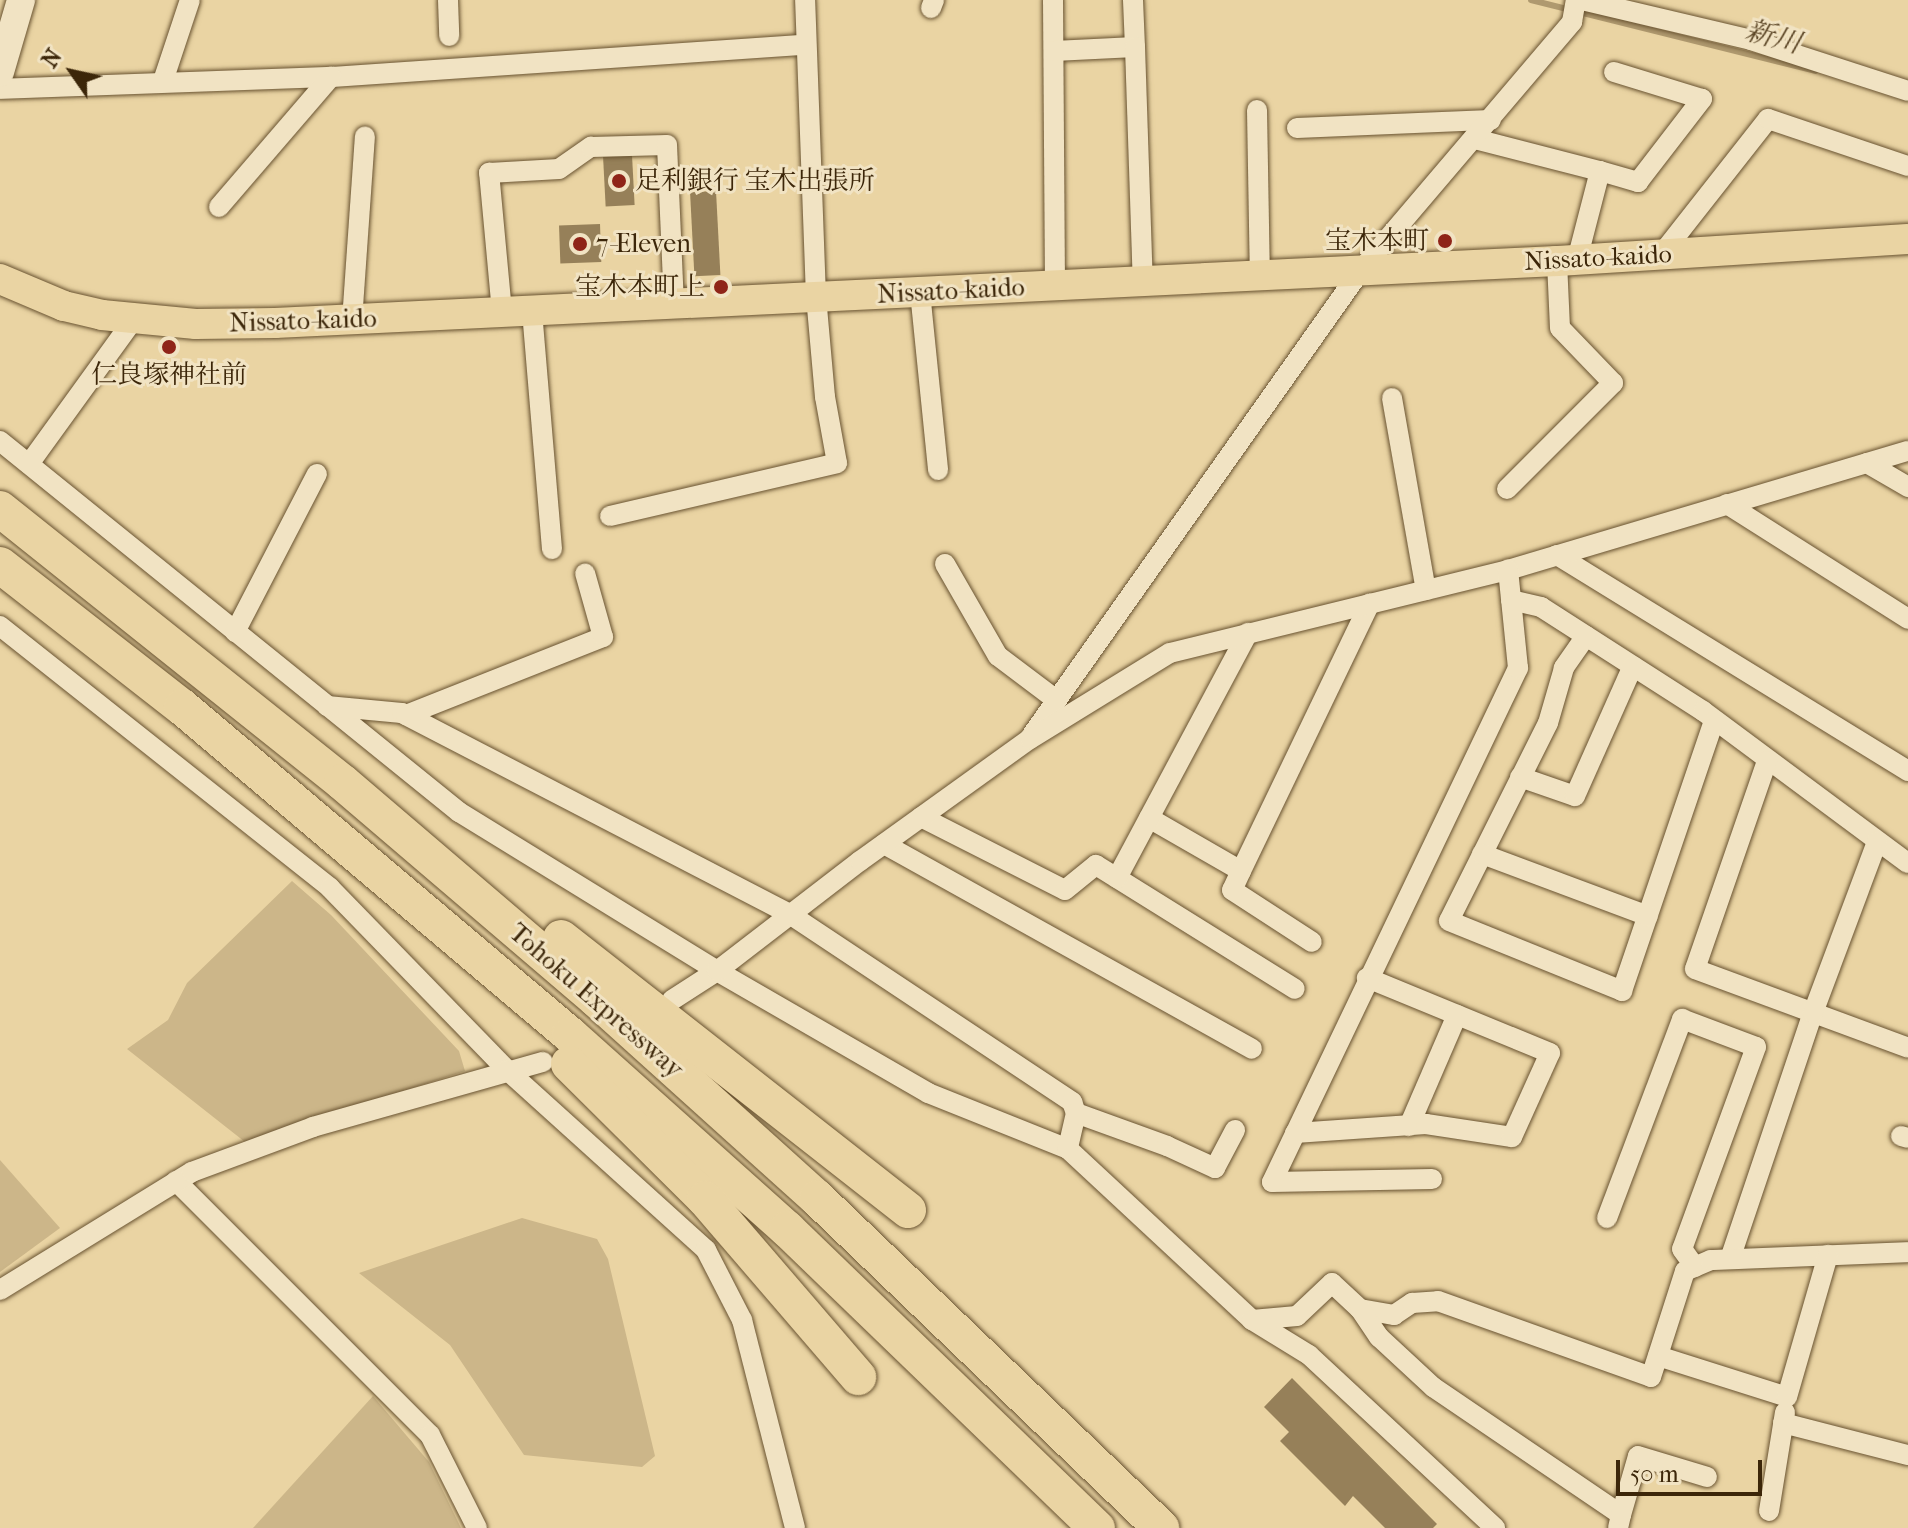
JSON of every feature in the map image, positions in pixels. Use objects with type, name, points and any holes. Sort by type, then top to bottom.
[{"type":"highway","name":"Tohoku Expressway","points":[[0,509],[342,782],[752,1138],[999,1368],[1161,1528]]},
{"type":"highway","name":"Tohoku Expressway","points":[[0,565],[182,707],[472,950],[787,1229],[1097,1528]]},
{"type":"highway","points":[[342,782],[507,895],[908,1210]]},
{"type":"highway","points":[[472,950],[554,1050],[705,1199],[757,1255],[858,1377]]},
{"type":"main road","name":"Nissato-kaido","points":[[0,279],[64,306],[134,319],[196,324],[352,321],[1567,260],[1908,239]]},
{"type":"street","points":[[0,72],[5,37],[21,0]]},
{"type":"street","points":[[163,81],[190,0]]},
{"type":"street","points":[[448,0],[449,36]]},
{"type":"street","points":[[610,516],[837,463],[825,397],[816,297],[805,0]]},
{"type":"street","points":[[1053,0],[1055,286]]},
{"type":"street","points":[[1133,0],[1143,282]]},
{"type":"street","points":[[1030,739],[1055,699],[1361,270],[1591,1],[1751,40],[1908,91]]},
{"type":"street","points":[[0,89],[331,77],[805,45]]},
{"type":"street","points":[[1054,51],[1135,47]]},
{"type":"street","points":[[1475,139],[1638,182],[1702,99],[1614,72]]},
{"type":"street","points":[[219,207],[331,77]]},
{"type":"street","points":[[1257,110],[1260,274]]},
{"type":"street","points":[[1661,255],[1768,119],[1908,166]]},
{"type":"street","points":[[1297,128],[1491,120]]},
{"type":"street","points":[[352,321],[365,136]]},
{"type":"street","points":[[502,312],[489,173],[559,169],[591,147],[667,145],[674,303]]},
{"type":"street","points":[[1507,489],[1613,383],[1560,328],[1567,260],[1600,171]]},
{"type":"street","points":[[920,292],[938,470]]},
{"type":"street","points":[[532,311],[552,549]]},
{"type":"street","points":[[29,464],[134,319]]},
{"type":"street","points":[[1392,398],[1426,590]]},
{"type":"street","points":[[0,441],[459,812],[717,971],[928,1093],[1068,1149],[1252,1320],[1309,1355],[1495,1528]]},
{"type":"street","points":[[672,1000],[717,971],[884,844],[1030,739],[1170,653],[1508,570],[1908,451]]},
{"type":"street","points":[[1867,463],[1908,487]]},
{"type":"street","points":[[235,632],[317,474]]},
{"type":"street","points":[[1727,504],[1908,619]]},
{"type":"street","points":[[1557,555],[1908,771]]},
{"type":"street","points":[[945,564],[998,656],[1055,699]]},
{"type":"street","points":[[1432,1179],[1272,1182],[1518,668],[1508,570]]},
{"type":"street","points":[[406,715],[603,637],[585,573]]},
{"type":"street","points":[[1511,600],[1541,607],[1633,666],[1714,721],[1908,863]]},
{"type":"street","points":[[1312,942],[1232,890],[1370,603]]},
{"type":"street","points":[[0,626],[330,888],[507,1070],[706,1250],[742,1320],[795,1528]]},
{"type":"street","points":[[1117,878],[1248,633]]},
{"type":"street","points":[[1586,636],[1564,668],[1548,723],[1449,921],[1622,991],[1714,721]]},
{"type":"street","points":[[1520,777],[1575,796],[1633,666]]},
{"type":"street","points":[[326,706],[406,715],[791,915],[1072,1102],[1076,1113],[1068,1149]]},
{"type":"street","points":[[1767,761],[1695,969],[1908,1048]]},
{"type":"street","points":[[921,817],[1065,890],[1096,865],[1295,989]]},
{"type":"street","points":[[1149,818],[1241,871]]},
{"type":"street","points":[[1730,1259],[1813,1013],[1877,842]]},
{"type":"street","points":[[884,844],[1252,1049]]},
{"type":"street","points":[[1482,854],[1648,916]]},
{"type":"street","points":[[1295,1133],[1426,1124],[1512,1137],[1550,1053],[1367,978]]},
{"type":"street","points":[[1409,1126],[1457,1015]]},
{"type":"street","points":[[1607,1218],[1682,1019],[1756,1047],[1682,1249],[1695,1267]]},
{"type":"street","points":[[0,1290],[192,1172],[313,1127],[543,1062]]},
{"type":"street","points":[[1076,1113],[1215,1168],[1235,1130]]},
{"type":"street","points":[[176,1181],[430,1435],[477,1528]]},
{"type":"street","points":[[1360,1309],[1394,1315],[1412,1303],[1438,1301],[1651,1377],[1685,1271],[1711,1260],[1908,1252]]},
{"type":"street","points":[[1769,1511],[1787,1397],[1828,1255]]},
{"type":"street","points":[[1252,1320],[1297,1316],[1332,1283],[1360,1309],[1379,1337],[1433,1387],[1620,1522],[1638,1456],[1707,1477]]},
{"type":"street","points":[[1658,1356],[1787,1397]]},
{"type":"street","points":[[1783,1423],[1908,1455]]},
{"type":"shaded area","points":[[292,881],[331,915],[459,1051],[465,1071],[245,1142],[127,1049],[168,1020],[187,983]]},
{"type":"shaded area","points":[[0,1160],[60,1228],[0,1272]]},
{"type":"shaded area","points":[[522,1218],[597,1239],[608,1259],[655,1456],[642,1467],[524,1455],[450,1345],[359,1273]]},
{"type":"shaded area","points":[[373,1396],[429,1462],[461,1528],[253,1528]]},
{"type":"building","name":"足利銀行 宝木出張所","points":[[632,155],[635,205],[606,206],[603,157]]},
{"type":"building","points":[[716,191],[720,275],[694,276],[690,192]]},
{"type":"building","name":"7-Eleven","points":[[600,224],[601,262],[560,263],[559,225]]},
{"type":"building","points":[[1292,1378],[1437,1524],[1433,1528],[1385,1528],[1353,1496],[1345,1506],[1280,1441],[1289,1432],[1264,1407]]},
{"type":"waterway","name":"新川","points":[[1531,0],[1815,71]]},
{"type":"place","name":"足利銀行 宝木出張所","points":[[619,181]]},
{"type":"place","name":"宝木本町","points":[[1445,241]]},
{"type":"place","name":"7-Eleven","points":[[580,244]]},
{"type":"place","name":"宝木本町上","points":[[721,287]]},
{"type":"place","name":"仁良塚神社前","points":[[169,347]]}]
